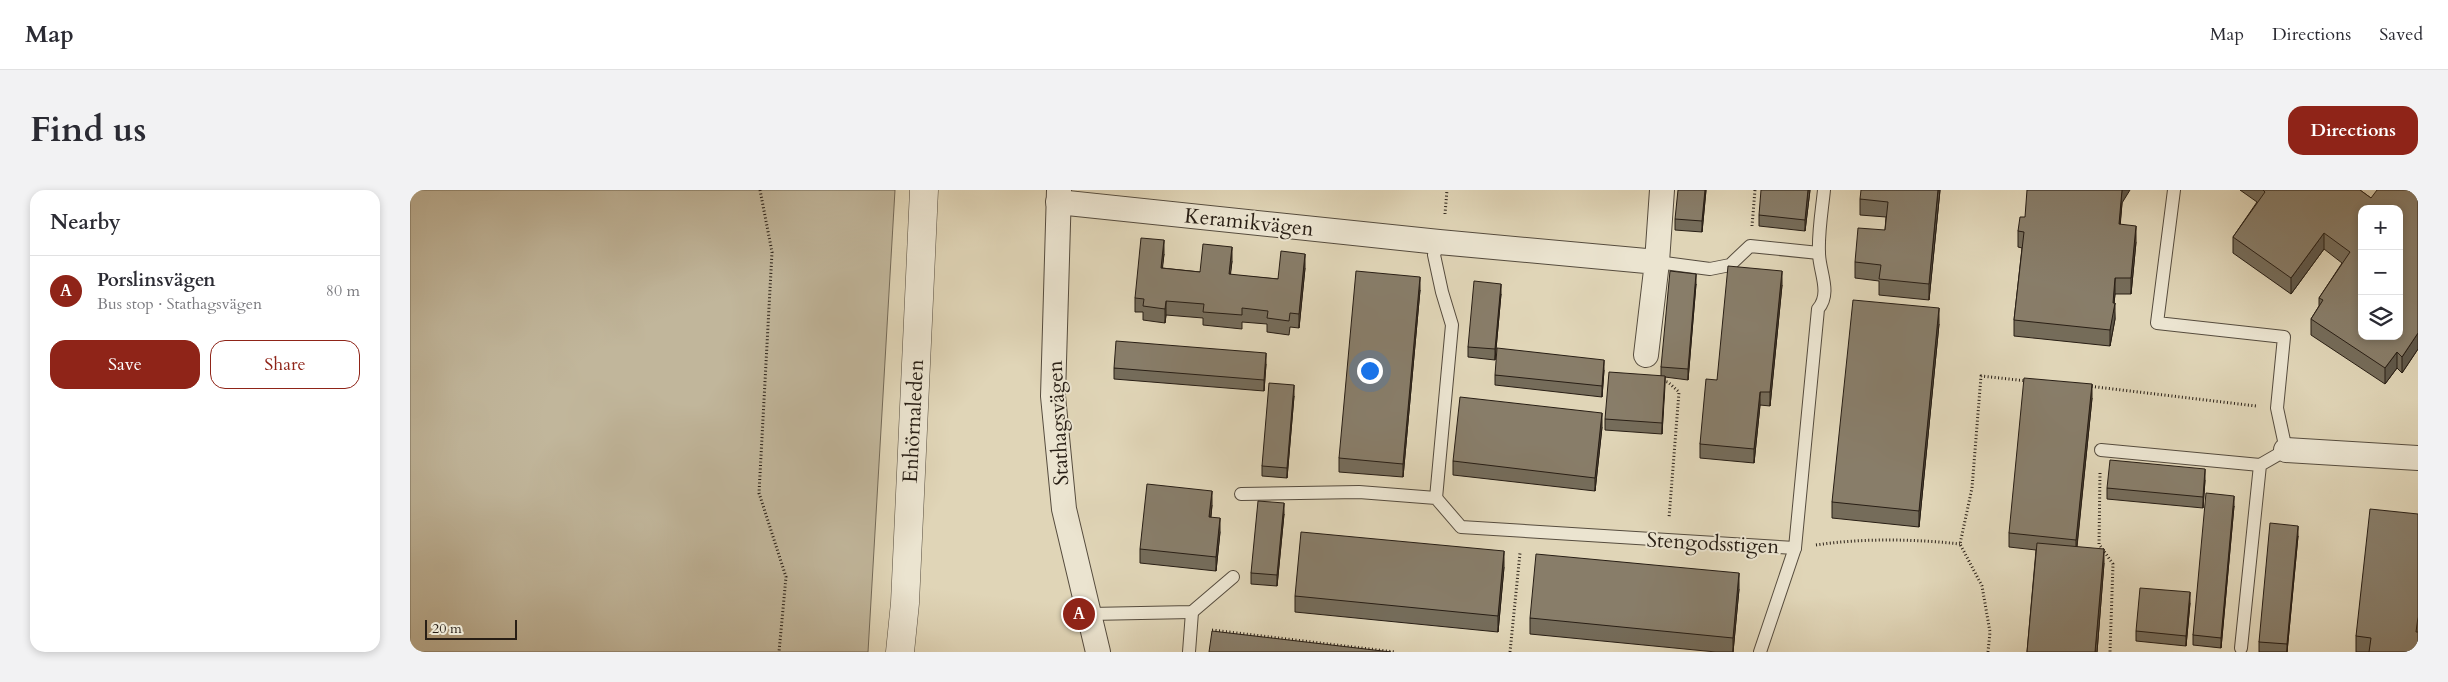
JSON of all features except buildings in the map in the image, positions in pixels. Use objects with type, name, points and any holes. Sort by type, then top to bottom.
[{"type":"street","name":"Enhörnaleden","points":[[900,652],[905,603],[924,190]]},
{"type":"street","points":[[1646,355],[1657,262],[1662,190]]},
{"type":"street","name":"Keramikvägen","points":[[1059,196],[1439,242]]},
{"type":"street","name":"Stathagsvägen","points":[[1059,196],[1052,396],[1064,509],[1098,652]]},
{"type":"street","points":[[1439,242],[1657,262]]},
{"type":"street","points":[[2286,450],[2418,458]]},
{"type":"lane","name":"Stengodsstigen","points":[[1436,498],[1461,527],[1795,548],[1818,309],[1823,304],[1825,282],[1819,253],[1824,190]]},
{"type":"lane","points":[[2101,450],[2260,465],[2286,450],[2277,408],[2284,337],[2157,323],[2174,190]]},
{"type":"lane","points":[[1241,494],[1359,492],[1436,498],[1452,325],[1434,255],[1439,242]]},
{"type":"lane","points":[[1657,262],[1710,269],[1730,265],[1750,246],[1819,253]]},
{"type":"lane","points":[[2241,648],[2260,465]]},
{"type":"lane","points":[[1760,652],[1795,548]]},
{"type":"lane","points":[[1090,614],[1192,612],[1233,577]]},
{"type":"lane","points":[[1189,652],[1192,612]]},
{"type":"path","points":[[760,190],[772,252],[759,493],[786,577],[779,652]]},
{"type":"path","points":[[1750,246],[1755,190]]},
{"type":"path","points":[[1646,355],[1647,365],[1659,380],[1668,382],[1679,392],[1667,541]]},
{"type":"path","points":[[1988,652],[1990,632],[1982,586],[1960,544],[1972,488],[1981,376],[2029,381]]},
{"type":"path","points":[[2079,385],[2277,408]]},
{"type":"path","points":[[2101,450],[2098,500],[2099,544],[2113,564],[2110,652]]},
{"type":"path","points":[[1510,652],[1522,532]]},
{"type":"path","points":[[1795,548],[1832,542],[1924,540],[1960,544]]},
{"type":"path","points":[[1192,627],[1395,652]]},
{"type":"shaded area","points":[[410,190],[895,190],[868,652],[410,652]]},
{"type":"place","name":"Porslinsvägen","points":[[1079,614]]}]
